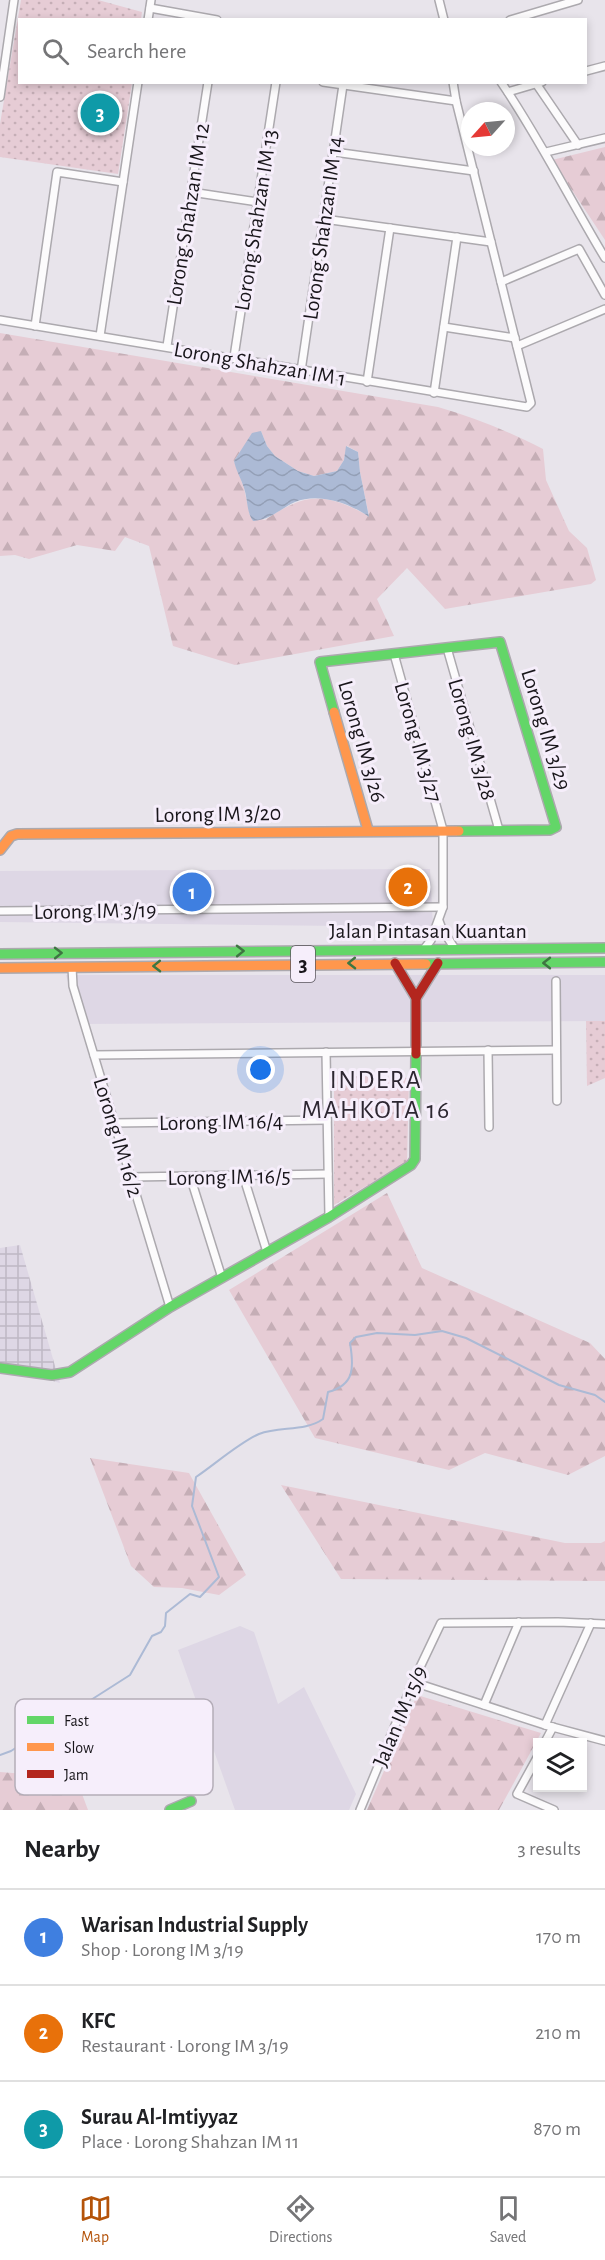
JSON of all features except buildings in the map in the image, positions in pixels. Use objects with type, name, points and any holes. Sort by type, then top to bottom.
[{"type":"main road","name":"Lorong IM 3/29","points":[[447,648],[500,642],[556,827]]},
{"type":"main road","points":[[394,654],[447,648]]},
{"type":"main road","name":"Lorong IM 3/26","points":[[368,830],[320,662],[394,654]]},
{"type":"main road","name":"Lorong IM 3/20","points":[[0,850],[11,836],[17,834],[550,830],[556,827]]},
{"type":"main road","name":"Jalan Pintasan Kuantan","points":[[0,954],[605,948]]},
{"type":"main road","name":"Jalan Pintasan Kuantan","points":[[0,968],[605,962]]},
{"type":"main road","points":[[0,1368],[52,1375],[70,1372],[170,1307],[402,1173],[416,1159],[416,998],[395,963]]},
{"type":"main road","points":[[416,998],[438,963]]},
{"type":"main road","points":[[171,1810],[191,1801]]},
{"type":"street","points":[[0,98],[14,0]]},
{"type":"street","points":[[439,0],[444,18]]},
{"type":"street","points":[[517,18],[578,0]]},
{"type":"street","points":[[150,4],[215,18]]},
{"type":"street","points":[[587,70],[605,66]]},
{"type":"street","points":[[100,336],[138,84]]},
{"type":"street","name":"Lorong Shahzan IM 12","points":[[167,346],[208,84]]},
{"type":"street","name":"Lorong Shahzan IM 13","points":[[234,357],[276,84]]},
{"type":"street","points":[[336,84],[456,101]]},
{"type":"street","points":[[453,84],[516,342]]},
{"type":"street","points":[[502,84],[546,152],[579,215],[605,258]]},
{"type":"street","points":[[508,92],[535,84]]},
{"type":"street","points":[[539,84],[578,145]]},
{"type":"street","name":"Lorong Shahzan IM 14","points":[[301,370],[343,85]]},
{"type":"street","points":[[546,152],[605,138]]},
{"type":"street","points":[[334,152],[474,171]]},
{"type":"street","points":[[35,326],[57,172],[123,182]]},
{"type":"street","points":[[191,192],[258,202]]},
{"type":"street","points":[[324,219],[490,242]]},
{"type":"street","points":[[367,382],[390,228]]},
{"type":"street","points":[[434,393],[457,237]]},
{"type":"street","points":[[501,282],[579,249],[605,296]]},
{"type":"street","points":[[444,327],[516,342],[605,309]]},
{"type":"street","name":"Lorong Shahzan IM 1","points":[[0,320],[527,407],[531,403],[516,342]]},
{"type":"street","name":"Lorong IM 3/28","points":[[447,648],[499,830]]},
{"type":"street","name":"Lorong IM 3/27","points":[[394,654],[443,830],[443,907],[431,940],[424,949]]},
{"type":"street","name":"Lorong IM 3/19","points":[[0,911],[443,907]]},
{"type":"street","points":[[439,921],[455,948]]},
{"type":"street","name":"Lorong IM 16/2","points":[[72,967],[73,987],[170,1307]]},
{"type":"street","points":[[556,981],[557,1101]]},
{"type":"street","points":[[488,1050],[489,1127]]},
{"type":"street","points":[[94,1055],[556,1050]]},
{"type":"street","points":[[326,1052],[329,1217]]},
{"type":"street","name":"Lorong IM 16/4","points":[[114,1123],[327,1120]]},
{"type":"street","name":"Lorong IM 16/5","points":[[131,1177],[328,1174]]},
{"type":"street","points":[[243,1175],[267,1252]]},
{"type":"street","points":[[190,1176],[222,1278]]},
{"type":"street","points":[[484,1705],[519,1622],[605,1624]]},
{"type":"street","name":"Jalan IM 15/9","points":[[360,1810],[412,1682],[441,1623],[519,1622]]},
{"type":"street","points":[[544,1725],[591,1623]]},
{"type":"street","points":[[412,1682],[544,1725],[605,1741]]},
{"type":"street","points":[[548,1738],[553,1727]]},
{"type":"street","points":[[533,1764],[517,1794],[554,1810]]},
{"type":"shaded area","points":[[430,869],[433,927],[0,922],[0,871]]},
{"type":"shaded area","points":[[66,975],[605,975],[605,1021],[80,1024]]},
{"type":"shaded area","points":[[20,1245],[60,1383],[0,1367],[0,1248]]},
{"type":"shaded area","points":[[240,1626],[254,1632],[278,1704],[304,1687],[356,1794],[349,1810],[235,1810],[213,1748],[213,1699],[195,1699],[178,1650]]},
{"type":"green space","points":[[21,0],[98,0],[142,12],[141,18],[18,18],[18,84],[132,84],[118,174],[0,157],[0,124]]},
{"type":"green space","points":[[605,147],[605,240],[552,160]]},
{"type":"green space","points":[[0,333],[438,407],[478,420],[543,449],[546,480],[569,531],[587,548],[596,580],[591,584],[445,609],[407,568],[377,599],[394,636],[235,665],[173,646],[149,546],[125,537],[115,551],[77,545],[29,559],[15,555],[0,556]],"holes":[[[261,431],[267,446],[275,456],[298,471],[314,476],[337,471],[344,460],[347,446],[358,452],[369,516],[340,503],[317,498],[293,504],[265,520],[250,516],[244,488],[234,461],[242,449]]]},
{"type":"green space","points":[[586,1021],[605,1021],[605,1078],[587,1086]]},
{"type":"green space","points":[[334,1075],[409,1078],[407,1162],[334,1205]]},
{"type":"green space","points":[[387,1193],[422,1268],[590,1343],[605,1359],[605,1456],[568,1475],[485,1453],[449,1470],[315,1438],[229,1290]]},
{"type":"green space","points":[[90,1458],[189,1473],[246,1575],[219,1595],[182,1588],[154,1587],[131,1566]]},
{"type":"green space","points":[[281,1485],[565,1543],[605,1541],[605,1581],[341,1579]]},
{"type":"green space","points":[[417,1695],[541,1733],[538,1738],[533,1738],[533,1748],[499,1810],[367,1810]]},
{"type":"green space","points":[[0,1772],[15,1773],[15,1795],[82,1795],[88,1810],[0,1810]]},
{"type":"water","points":[[261,431],[267,446],[275,456],[298,471],[314,476],[337,471],[344,460],[346,446],[358,452],[369,517],[343,503],[314,498],[295,502],[270,516],[253,521],[234,461],[252,433]]},
{"type":"waterway","points":[[92,1699],[130,1675],[152,1636],[161,1632],[165,1626],[166,1613],[190,1594],[200,1597],[219,1577],[192,1506],[196,1477],[235,1448],[259,1434],[308,1426],[323,1419],[328,1392],[343,1385],[351,1374],[350,1343],[356,1337],[377,1333],[415,1335],[442,1331],[466,1338],[559,1385],[595,1395],[605,1402]]},
{"type":"waterway","points":[[0,1755],[15,1748]]},
{"type":"traffic: fast","points":[[334,712],[320,662],[500,642],[556,827],[550,830],[459,831]]},
{"type":"traffic: fast","points":[[0,954],[605,948]]},
{"type":"traffic: fast","points":[[426,964],[605,962]]},
{"type":"traffic: fast","points":[[0,1368],[52,1375],[70,1372],[170,1307],[329,1217],[411,1165],[415,1159],[416,1054]]},
{"type":"traffic: fast","points":[[170,1810],[191,1801]]},
{"type":"traffic: slow","points":[[334,712],[368,830]]},
{"type":"traffic: slow","points":[[0,850],[11,836],[17,834],[459,831]]},
{"type":"traffic: slow","points":[[0,968],[426,964]]},
{"type":"traffic: jam","points":[[395,963],[416,998],[416,1054]]},
{"type":"traffic: jam","points":[[416,998],[438,963]]},
{"type":"place","name":"Surau Al-Imtiyyaz","points":[[100,113]]},
{"type":"place","name":"KFC","points":[[408,887]]},
{"type":"place","name":"Warisan Industrial Supply","points":[[192,892]]},
{"type":"district","name":"INDERA MAHKOTA 16","points":[[376,1094]]}]
